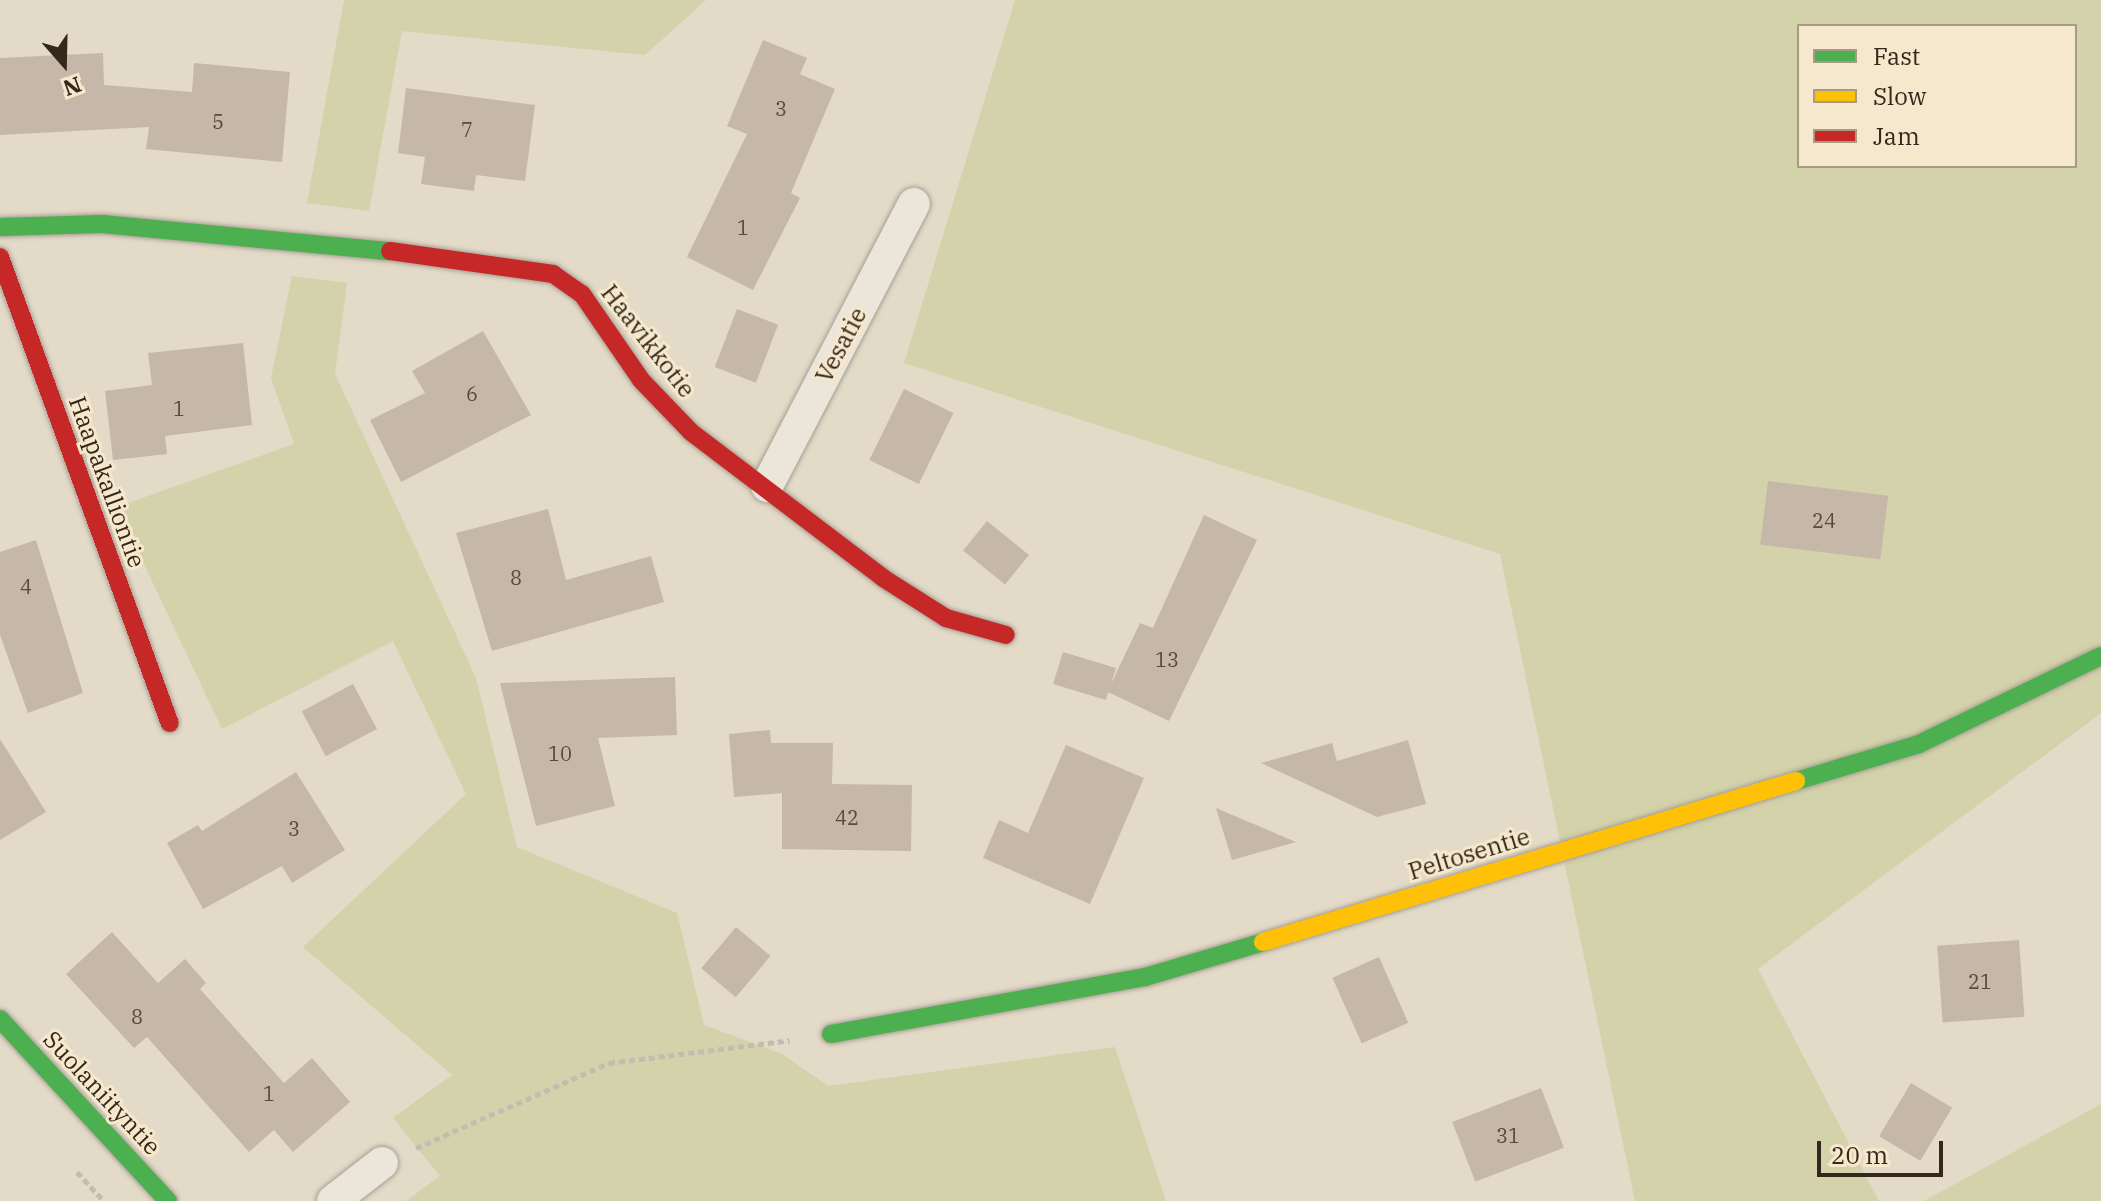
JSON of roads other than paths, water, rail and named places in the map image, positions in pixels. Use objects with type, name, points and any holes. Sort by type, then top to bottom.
[{"type":"street","name":"Vesatie","points":[[767,486],[914,204]]},
{"type":"street","name":"Haavikkotie","points":[[0,227],[102,224],[272,235],[553,274],[590,304],[641,380],[691,432],[946,618],[1006,635]]},
{"type":"street","name":"Haapakalliontie","points":[[0,257],[170,723]]},
{"type":"street","name":"Peltosentie","points":[[831,1034],[1175,968],[1919,744],[2101,656]]},
{"type":"street","name":"Suolaniityntie","points":[[0,1019],[168,1201]]},
{"type":"street","points":[[333,1201],[382,1163]]}]
